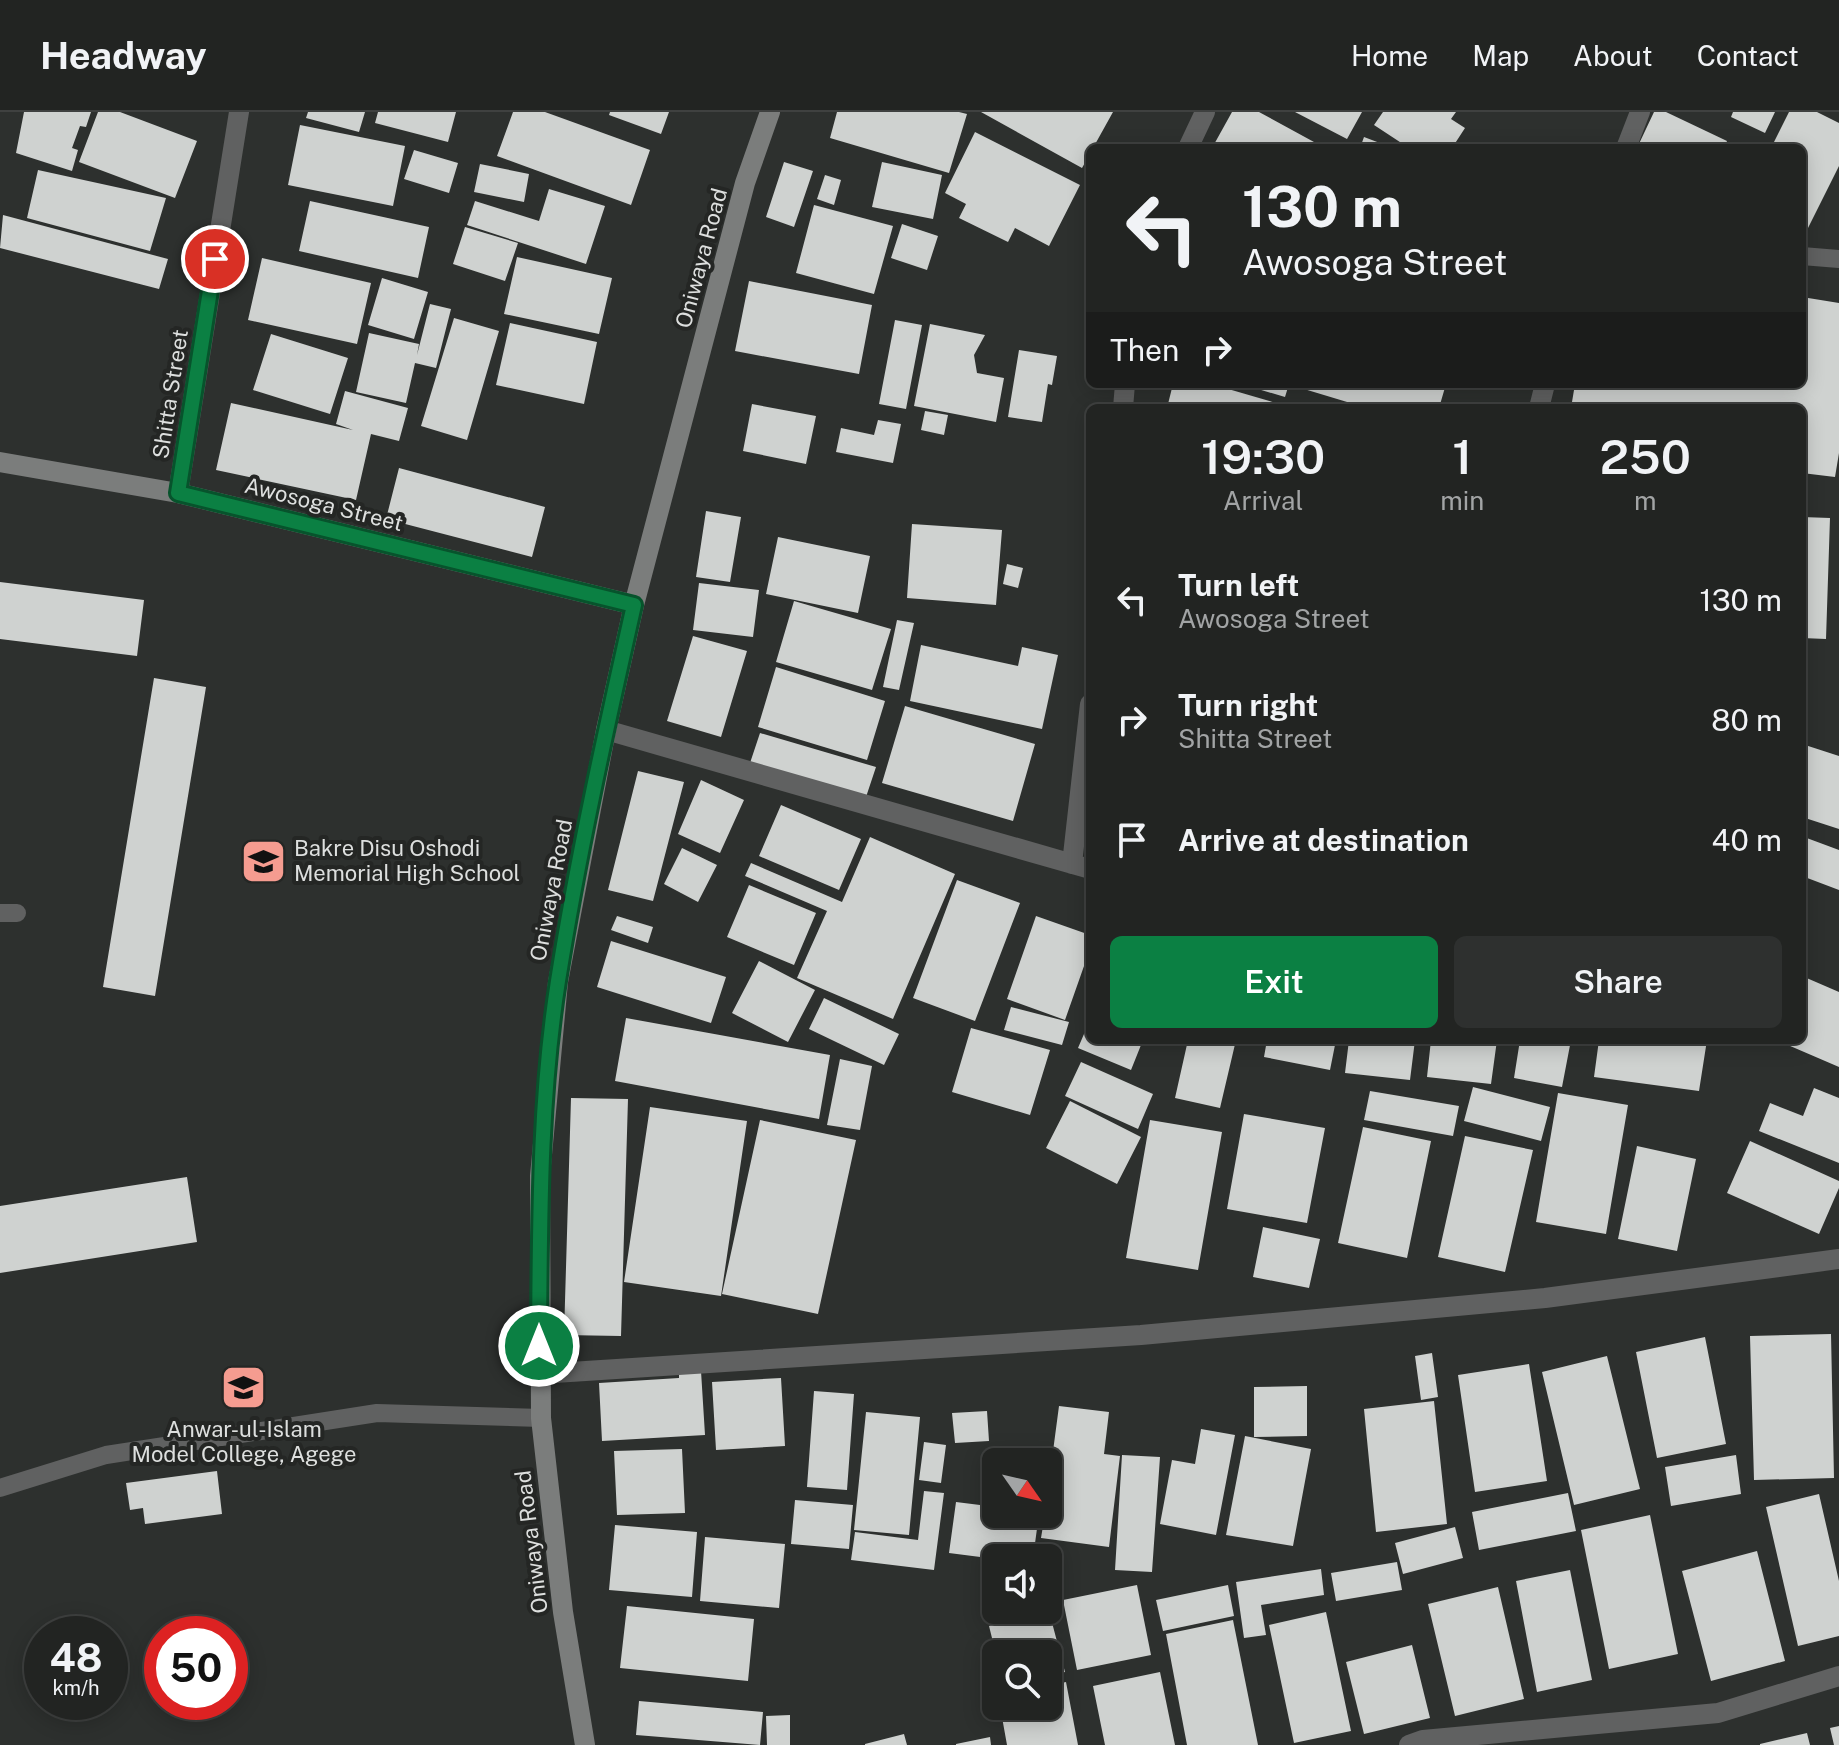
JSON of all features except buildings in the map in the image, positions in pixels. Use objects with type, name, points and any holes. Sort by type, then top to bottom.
[{"type":"main road","name":"Oniwaya Road","points":[[585,1745],[563,1612],[541,1418],[540,1176],[549,1061],[558,982],[606,730],[634,605],[745,183],[770,112]]},
{"type":"main road","name":"Awosoga Street","points":[[0,462],[178,493],[634,605]]},
{"type":"street","name":"Shitta Street","points":[[178,493],[239,112]]},
{"type":"street","points":[[1190,144],[1205,112]]},
{"type":"street","points":[[1628,144],[1640,112]]},
{"type":"street","points":[[606,730],[1081,866],[1086,776]]},
{"type":"street","points":[[539,1374],[1141,1335],[1545,1298],[1839,1259]]},
{"type":"street","points":[[1409,1745],[1423,1740],[1718,1713],[1839,1676]]},
{"type":"lane","points":[[1806,256],[1839,259]]},
{"type":"lane","points":[[0,1488],[106,1455],[377,1413],[541,1418]]},
{"type":"place","name":"Bakre Disu Oshodi Memorial High School","points":[[263,861]]},
{"type":"place","name":"Anwar-ul-Islam Model College, Agege","points":[[244,1388]]},
{"type":"route","points":[[215,259],[178,493],[634,605],[606,730],[558,982],[540,1176],[539,1346]]}]
